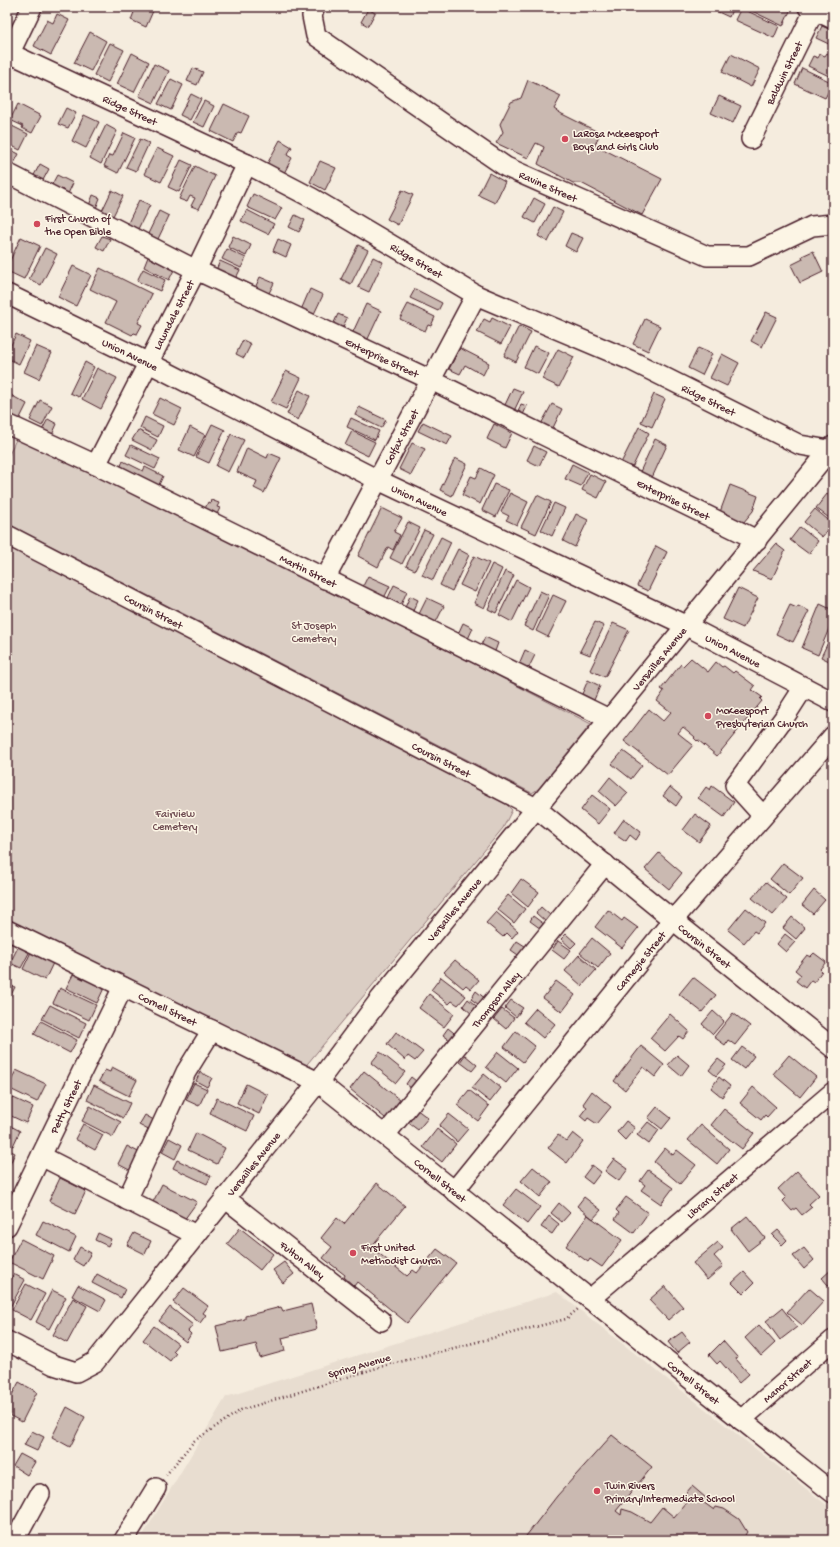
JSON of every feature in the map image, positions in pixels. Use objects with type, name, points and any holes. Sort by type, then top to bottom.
[{"type":"street","points":[[8,55],[32,7]]},
{"type":"street","name":"Ravine Street","points":[[315,7],[312,16],[316,36],[506,167],[707,256],[749,256],[812,226],[833,224]]},
{"type":"street","points":[[813,8],[833,19]]},
{"type":"street","name":"Baldwin Street","points":[[751,139],[813,8]]},
{"type":"street","name":"Ridge Street","points":[[8,55],[247,164],[312,198],[476,295],[630,360],[800,445],[832,450]]},
{"type":"street","name":"Lawndale Street","points":[[96,465],[196,270],[247,164]]},
{"type":"street","name":"Enterprise Street","points":[[7,173],[196,270],[431,380],[757,540]]},
{"type":"street","name":"Union Avenue","points":[[7,294],[149,363],[378,480],[685,625],[833,702]]},
{"type":"street","name":"Colfax Street","points":[[326,579],[476,295]]},
{"type":"street","name":"Martin Street","points":[[7,424],[96,465],[609,719]]},
{"type":"street","name":"Versailles Avenue","points":[[7,1341],[54,1365],[76,1372],[95,1362],[318,1082],[380,999],[685,625],[832,450]]},
{"type":"street","name":"Coursin Street","points":[[7,535],[536,808],[833,1048]]},
{"type":"street","points":[[763,816],[735,785],[786,715],[804,686]]},
{"type":"street","name":"Carnegie Street","points":[[454,1191],[673,920],[833,736]]},
{"type":"street","name":"Thompson Alley","points":[[385,1135],[605,864]]},
{"type":"street","name":"Cornell Street","points":[[8,932],[318,1082],[833,1493]]},
{"type":"street","name":"Petty Street","points":[[7,1226],[124,987]]},
{"type":"street","points":[[126,1200],[186,1072],[212,1030]]},
{"type":"street","name":"Library Street","points":[[590,1299],[833,1092]]},
{"type":"street","points":[[41,1156],[196,1235]]},
{"type":"street","name":"Fulton Alley","points":[[225,1198],[381,1321]]},
{"type":"street","name":"Manor Street","points":[[741,1420],[833,1340]]},
{"type":"street","points":[[124,1540],[156,1488]]},
{"type":"street","points":[[15,1540],[40,1494]]},
{"type":"path","name":"Spring Avenue","points":[[156,1488],[194,1441],[241,1410],[380,1367],[566,1319],[590,1299]]},
{"type":"shaded area","points":[[557,1292],[833,1510],[833,1540],[140,1540],[226,1397]]},
{"type":"green space","name":"St Joseph Cemetery","points":[[18,435],[320,584],[591,724],[538,789],[532,793],[524,789],[7,523],[7,459]]},
{"type":"green space","name":"Fairview Cemetery","points":[[7,544],[242,664],[357,728],[506,804],[512,810],[503,828],[303,1069],[7,924]]},
{"type":"building","points":[[136,7],[144,7],[153,11],[146,27],[131,20]]},
{"type":"building","points":[[718,7],[733,7],[729,17],[716,11]]},
{"type":"building","points":[[754,7],[786,7],[791,9],[783,26],[752,11]]},
{"type":"building","points":[[741,8],[779,26],[774,38],[735,20]]},
{"type":"building","points":[[368,9],[375,13],[368,26],[361,22]]},
{"type":"building","points":[[57,14],[69,20],[51,55],[34,46],[47,20],[53,23]]},
{"type":"building","points":[[822,26],[833,31],[833,46],[816,38]]},
{"type":"building","points":[[90,32],[106,41],[91,71],[74,63]]},
{"type":"building","points":[[110,43],[124,50],[108,82],[94,75]]},
{"type":"building","points":[[132,53],[149,62],[134,92],[117,84]]},
{"type":"building","points":[[827,53],[833,56],[833,73],[831,77],[808,66],[813,56],[818,58],[820,54],[825,56]]},
{"type":"building","points":[[731,54],[760,69],[751,87],[722,72]]},
{"type":"building","points":[[154,64],[169,71],[154,103],[139,96]]},
{"type":"building","points":[[193,68],[203,72],[197,85],[187,81]]},
{"type":"building","points":[[802,68],[833,83],[825,98],[795,84]]},
{"type":"building","points":[[171,79],[183,85],[171,110],[158,104]]},
{"type":"building","points":[[528,80],[561,96],[554,109],[600,133],[595,145],[662,179],[642,215],[581,183],[573,183],[538,164],[544,147],[536,143],[528,158],[496,143],[503,132],[500,124],[511,102],[521,98]]},
{"type":"building","points":[[191,94],[201,99],[190,120],[180,115]]},
{"type":"building","points":[[719,96],[741,106],[733,123],[711,113]]},
{"type":"building","points":[[204,101],[214,106],[204,127],[193,122]]},
{"type":"building","points":[[18,104],[41,116],[32,133],[22,128],[23,126],[10,120]]},
{"type":"building","points":[[224,104],[249,116],[241,133],[238,132],[233,142],[211,131]]},
{"type":"building","points":[[66,108],[76,113],[68,128],[58,124]]},
{"type":"building","points":[[84,115],[99,122],[86,148],[72,141]]},
{"type":"building","points":[[8,124],[28,134],[20,150],[10,145],[11,143],[7,141]]},
{"type":"building","points":[[106,125],[117,131],[101,164],[90,158]]},
{"type":"building","points":[[124,133],[135,138],[118,173],[104,166],[109,155],[113,156]]},
{"type":"building","points":[[140,139],[149,143],[136,171],[126,167]]},
{"type":"building","points":[[280,140],[292,147],[287,155],[292,158],[283,175],[266,166]]},
{"type":"building","points":[[7,148],[19,154],[11,169],[7,167]]},
{"type":"building","points":[[157,148],[174,156],[161,182],[144,174]]},
{"type":"building","points":[[181,160],[192,165],[179,192],[168,187]]},
{"type":"building","points":[[320,161],[336,168],[325,190],[310,182]]},
{"type":"building","points":[[40,164],[49,169],[42,182],[33,177]]},
{"type":"building","points":[[195,166],[215,176],[199,209],[191,206],[195,198],[190,196],[187,202],[179,199]]},
{"type":"building","points":[[489,173],[505,182],[495,203],[478,195]]},
{"type":"building","points":[[57,175],[73,183],[67,196],[50,188]]},
{"type":"building","points":[[112,190],[123,196],[112,218],[101,213]]},
{"type":"building","points":[[402,190],[413,195],[398,225],[387,219]]},
{"type":"building","points":[[253,194],[282,208],[275,220],[247,207]]},
{"type":"building","points":[[93,195],[100,198],[95,211],[88,208]]},
{"type":"building","points":[[534,198],[545,204],[535,223],[524,217]]},
{"type":"building","points":[[139,200],[150,205],[137,231],[127,225]]},
{"type":"building","points":[[553,207],[563,212],[548,242],[538,236]]},
{"type":"building","points":[[247,210],[274,224],[268,234],[241,221]]},
{"type":"building","points":[[159,211],[169,216],[157,241],[147,236]]},
{"type":"building","points":[[295,215],[305,220],[299,232],[289,227]]},
{"type":"building","points":[[571,233],[583,238],[576,252],[565,246]]},
{"type":"building","points":[[102,236],[110,239],[104,251],[96,247]]},
{"type":"building","points":[[233,236],[251,245],[246,256],[228,247]]},
{"type":"building","points":[[21,237],[40,246],[24,279],[7,271],[7,267]]},
{"type":"building","points":[[278,239],[291,245],[286,257],[273,251]]},
{"type":"building","points":[[358,245],[368,250],[351,284],[341,279]]},
{"type":"building","points":[[45,248],[57,254],[41,285],[29,279]]},
{"type":"building","points":[[227,249],[246,258],[241,268],[222,259]]},
{"type":"building","points":[[813,251],[823,272],[800,283],[791,265],[803,259],[802,256]]},
{"type":"building","points":[[148,257],[174,270],[169,280],[144,267]]},
{"type":"building","points":[[373,257],[383,262],[369,292],[358,287]]},
{"type":"building","points":[[220,261],[240,270],[235,280],[216,270]]},
{"type":"building","points":[[73,266],[91,275],[76,306],[58,297]]},
{"type":"building","points":[[100,268],[152,294],[138,323],[142,325],[137,334],[134,333],[132,335],[106,322],[116,302],[90,289]]},
{"type":"building","points":[[143,269],[165,280],[160,291],[137,281]]},
{"type":"building","points":[[260,277],[274,283],[268,295],[255,288]]},
{"type":"building","points":[[310,289],[323,295],[313,316],[301,310]]},
{"type":"building","points":[[415,289],[442,303],[438,311],[410,298]]},
{"type":"building","points":[[366,304],[381,311],[367,341],[352,334]]},
{"type":"building","points":[[408,304],[435,317],[431,326],[428,325],[425,331],[400,319]]},
{"type":"building","points":[[766,312],[777,317],[762,347],[751,341]]},
{"type":"building","points":[[338,314],[347,318],[341,331],[332,327]]},
{"type":"building","points":[[492,318],[510,327],[501,344],[477,332],[484,319],[490,322]]},
{"type":"building","points":[[645,319],[660,326],[648,351],[633,344]]},
{"type":"building","points":[[519,326],[531,332],[516,362],[504,356]]},
{"type":"building","points":[[16,334],[30,341],[19,364],[7,358],[7,354]]},
{"type":"building","points":[[243,340],[251,344],[244,358],[236,354]]},
{"type":"building","points":[[36,346],[52,353],[39,379],[24,372]]},
{"type":"building","points":[[534,346],[549,353],[538,374],[524,367]]},
{"type":"building","points":[[460,348],[489,363],[483,375],[465,365],[460,374],[449,369]]},
{"type":"building","points":[[698,348],[712,354],[702,375],[688,368]]},
{"type":"building","points":[[558,349],[574,357],[559,387],[542,379]]},
{"type":"building","points":[[722,354],[739,363],[727,386],[710,378]]},
{"type":"building","points":[[85,362],[94,367],[79,397],[70,393]]},
{"type":"building","points":[[97,368],[117,378],[101,409],[82,399]]},
{"type":"building","points":[[286,371],[301,378],[286,409],[271,402]]},
{"type":"building","points":[[513,388],[523,392],[514,411],[504,407]]},
{"type":"building","points":[[299,390],[310,396],[298,420],[287,414]]},
{"type":"building","points":[[9,394],[27,404],[19,420],[7,414],[7,397]]},
{"type":"building","points":[[654,394],[665,399],[652,427],[641,422]]},
{"type":"building","points":[[160,398],[182,409],[174,425],[152,414]]},
{"type":"building","points":[[40,400],[52,406],[42,426],[30,420]]},
{"type":"building","points":[[521,404],[527,406],[522,417],[517,415]]},
{"type":"building","points":[[552,404],[562,409],[551,432],[540,426]]},
{"type":"building","points":[[359,407],[386,420],[381,428],[355,415]]},
{"type":"building","points":[[145,417],[163,426],[158,437],[140,428]]},
{"type":"building","points":[[351,418],[379,431],[375,440],[347,427]]},
{"type":"building","points":[[48,419],[57,424],[52,435],[42,430]]},
{"type":"building","points":[[423,422],[452,436],[447,445],[418,431]]},
{"type":"building","points":[[212,424],[225,430],[209,463],[196,457]]},
{"type":"building","points":[[494,424],[512,433],[505,448],[487,439]]},
{"type":"building","points":[[190,427],[205,435],[194,457],[179,450]]},
{"type":"building","points":[[639,427],[649,433],[631,470],[620,465]]},
{"type":"building","points":[[138,430],[157,440],[152,450],[132,440]]},
{"type":"building","points":[[352,431],[375,442],[368,456],[345,445]]},
{"type":"building","points":[[231,434],[244,440],[228,472],[216,466]]},
{"type":"building","points":[[655,439],[667,445],[651,480],[639,474]]},
{"type":"building","points":[[412,443],[425,449],[411,475],[399,469]]},
{"type":"building","points":[[131,445],[160,459],[155,469],[126,455]]},
{"type":"building","points":[[534,446],[546,452],[539,466],[527,460]]},
{"type":"building","points":[[247,448],[267,458],[269,453],[281,458],[264,493],[254,488],[257,481],[237,472]]},
{"type":"building","points":[[455,458],[467,464],[452,496],[440,490]]},
{"type":"building","points":[[123,461],[143,471],[145,467],[163,476],[157,489],[119,470]]},
{"type":"building","points":[[572,464],[588,472],[581,486],[565,479]]},
{"type":"building","points":[[481,468],[494,475],[480,504],[462,495],[471,476],[476,478]]},
{"type":"building","points":[[590,474],[606,482],[598,498],[582,490]]},
{"type":"building","points":[[494,484],[509,490],[496,517],[482,510]]},
{"type":"building","points":[[730,485],[758,496],[753,511],[743,523],[720,512]]},
{"type":"building","points":[[510,493],[528,502],[517,525],[506,520],[509,516],[501,512]]},
{"type":"building","points":[[827,494],[833,499],[833,521],[816,508]]},
{"type":"building","points":[[537,495],[551,502],[536,534],[521,527]]},
{"type":"building","points":[[211,500],[219,503],[217,507],[220,508],[215,518],[203,513],[208,502],[210,503]]},
{"type":"building","points":[[554,503],[565,508],[552,536],[541,530]]},
{"type":"building","points":[[382,508],[402,518],[394,532],[400,535],[393,550],[388,547],[378,567],[358,556]]},
{"type":"building","points":[[815,509],[833,524],[822,537],[804,522]]},
{"type":"building","points":[[576,514],[588,520],[575,547],[563,541]]},
{"type":"building","points":[[408,522],[420,528],[402,564],[390,558]]},
{"type":"building","points":[[800,527],[818,541],[809,554],[790,540]]},
{"type":"building","points":[[424,530],[433,534],[415,570],[406,566]]},
{"type":"building","points":[[441,537],[451,542],[433,580],[422,575]]},
{"type":"building","points":[[776,544],[785,551],[772,579],[753,571]]},
{"type":"building","points":[[656,546],[667,552],[648,591],[637,586]]},
{"type":"building","points":[[458,549],[469,555],[452,591],[440,585]]},
{"type":"building","points":[[474,556],[489,563],[475,592],[460,585]]},
{"type":"building","points":[[492,564],[502,569],[484,608],[474,603]]},
{"type":"building","points":[[505,571],[514,575],[496,613],[488,609]]},
{"type":"building","points":[[368,576],[390,586],[383,600],[361,590]]},
{"type":"building","points":[[516,580],[529,587],[512,622],[499,615]]},
{"type":"building","points":[[394,585],[407,591],[401,605],[388,598]]},
{"type":"building","points":[[738,588],[758,598],[743,628],[723,619]]},
{"type":"building","points":[[540,591],[549,595],[533,631],[524,626]]},
{"type":"building","points":[[553,595],[566,601],[548,637],[536,631]]},
{"type":"building","points":[[410,596],[418,600],[412,613],[404,610]]},
{"type":"building","points":[[427,598],[444,606],[436,622],[419,614]]},
{"type":"building","points":[[820,604],[833,610],[833,619],[818,655],[802,648]]},
{"type":"building","points":[[790,605],[797,608],[798,606],[809,611],[793,642],[776,634]]},
{"type":"building","points":[[595,622],[604,626],[590,655],[580,651]]},
{"type":"building","points":[[463,623],[473,628],[467,641],[457,636]]},
{"type":"building","points":[[613,623],[629,630],[605,677],[590,670]]},
{"type":"building","points":[[832,634],[833,635],[833,663],[821,657]]},
{"type":"building","points":[[485,637],[498,643],[494,654],[480,648]]},
{"type":"building","points":[[525,650],[535,655],[528,669],[519,664]]},
{"type":"building","name":"McKeesport Presbyterian Church","points":[[691,658],[708,672],[716,662],[733,673],[735,671],[755,686],[752,690],[762,697],[760,699],[762,701],[717,756],[698,740],[697,741],[694,738],[695,737],[683,727],[678,733],[693,745],[668,775],[624,741],[649,709],[663,721],[671,712],[657,701],[664,691],[661,689],[681,664],[683,666]]},
{"type":"building","points":[[588,680],[600,686],[594,700],[582,694]]},
{"type":"building","points":[[623,751],[642,765],[631,779],[612,764]]},
{"type":"building","points":[[610,777],[628,793],[616,806],[599,791]]},
{"type":"building","points":[[712,786],[734,802],[724,817],[698,798],[706,787],[710,790]]},
{"type":"building","points":[[670,787],[682,797],[676,806],[663,796]]},
{"type":"building","points":[[592,795],[610,809],[598,824],[581,810]]},
{"type":"building","points":[[695,814],[711,826],[699,842],[683,830]]},
{"type":"building","points":[[624,819],[641,832],[636,840],[630,835],[626,841],[614,833]]},
{"type":"building","points":[[659,853],[682,873],[669,889],[645,869]]},
{"type":"building","points":[[783,863],[803,878],[789,895],[770,879]]},
{"type":"building","points":[[521,879],[539,892],[528,907],[511,893]]},
{"type":"building","points":[[766,882],[787,899],[773,915],[752,898]]},
{"type":"building","points":[[814,890],[825,900],[813,914],[802,905]]},
{"type":"building","points":[[508,895],[525,909],[514,923],[497,909]]},
{"type":"building","points":[[541,907],[551,916],[546,922],[536,913]]},
{"type":"building","points":[[746,908],[765,923],[757,933],[754,931],[744,943],[728,930]]},
{"type":"building","points":[[608,910],[622,921],[624,918],[638,928],[622,948],[595,927]]},
{"type":"building","points":[[496,912],[518,931],[512,938],[507,933],[503,937],[486,923]]},
{"type":"building","points":[[533,916],[545,925],[541,929],[530,921]]},
{"type":"building","points":[[792,917],[805,928],[796,939],[783,928]]},
{"type":"building","points":[[566,934],[576,943],[571,948],[561,939]]},
{"type":"building","points":[[785,934],[795,942],[786,952],[777,944]]},
{"type":"building","points":[[592,938],[610,953],[598,968],[580,953]]},
{"type":"building","points":[[517,941],[528,948],[521,957],[511,950]]},
{"type":"building","points":[[558,941],[571,950],[564,959],[552,950]]},
{"type":"building","points":[[19,945],[30,951],[21,968],[10,963]]},
{"type":"building","points":[[31,952],[53,963],[45,980],[23,969]]},
{"type":"building","points":[[814,953],[826,962],[820,969],[822,971],[814,982],[811,980],[805,988],[796,981],[801,975],[795,970],[807,955],[810,957]]},
{"type":"building","points":[[579,955],[596,970],[582,986],[565,971]]},
{"type":"building","points":[[455,960],[479,980],[471,989],[466,985],[463,988],[444,972]]},
{"type":"building","points":[[74,973],[104,988],[97,1003],[66,988]]},
{"type":"building","points":[[441,977],[466,996],[458,1005],[452,1001],[449,1004],[431,990]]},
{"type":"building","points":[[693,977],[716,995],[702,1012],[679,994]]},
{"type":"building","points":[[556,981],[575,995],[562,1012],[543,998]]},
{"type":"building","points":[[7,984],[15,987],[9,999],[7,998]]},
{"type":"building","points":[[60,988],[96,1005],[89,1020],[53,1003]]},
{"type":"building","points":[[476,991],[487,1000],[482,1007],[471,999]]},
{"type":"building","points":[[429,994],[454,1014],[444,1027],[419,1008]]},
{"type":"building","points":[[468,999],[480,1009],[474,1016],[463,1006]]},
{"type":"building","points":[[511,1000],[523,1008],[516,1017],[505,1008]]},
{"type":"building","points":[[50,1005],[86,1023],[79,1038],[42,1019]]},
{"type":"building","points":[[536,1008],[555,1024],[543,1038],[524,1022]]},
{"type":"building","points":[[502,1009],[514,1018],[506,1029],[494,1019]]},
{"type":"building","points":[[713,1011],[724,1021],[713,1034],[702,1024]]},
{"type":"building","points":[[733,1013],[750,1026],[735,1045],[728,1040],[725,1045],[714,1037]]},
{"type":"building","points":[[670,1014],[689,1031],[683,1039],[679,1036],[665,1051],[650,1038]]},
{"type":"building","points":[[41,1021],[77,1040],[70,1053],[34,1034]]},
{"type":"building","points":[[448,1028],[459,1037],[454,1043],[443,1035]]},
{"type":"building","points":[[516,1031],[535,1046],[523,1062],[504,1047]]},
{"type":"building","points":[[396,1032],[423,1052],[415,1061],[408,1056],[405,1060],[387,1044]]},
{"type":"building","points":[[641,1046],[664,1065],[655,1077],[643,1067],[625,1090],[614,1081]]},
{"type":"building","points":[[742,1047],[754,1056],[744,1069],[732,1060]]},
{"type":"building","points":[[380,1052],[405,1072],[396,1083],[371,1063]]},
{"type":"building","points":[[498,1052],[518,1068],[506,1083],[486,1067]]},
{"type":"building","points":[[465,1055],[477,1065],[472,1071],[460,1062]]},
{"type":"building","points":[[677,1055],[689,1065],[681,1076],[668,1065]]},
{"type":"building","points":[[789,1055],[816,1077],[800,1097],[773,1074]]},
{"type":"building","points":[[718,1059],[726,1065],[716,1076],[709,1070]]},
{"type":"building","points":[[112,1067],[137,1080],[129,1096],[99,1081],[105,1070],[110,1072]]},
{"type":"building","points":[[16,1070],[46,1084],[37,1102],[8,1088]]},
{"type":"building","points":[[364,1071],[406,1105],[391,1123],[350,1089]]},
{"type":"building","points":[[200,1072],[212,1078],[207,1087],[196,1081]]},
{"type":"building","points":[[484,1074],[501,1088],[490,1102],[472,1088]]},
{"type":"building","points":[[411,1077],[421,1085],[416,1092],[406,1084]]},
{"type":"building","points":[[719,1077],[730,1086],[722,1097],[711,1088]]},
{"type":"building","points":[[194,1083],[207,1089],[199,1106],[186,1100]]},
{"type":"building","points":[[246,1084],[268,1095],[259,1114],[237,1103]]},
{"type":"building","points":[[94,1085],[130,1103],[123,1118],[87,1100]]},
{"type":"building","points":[[753,1087],[776,1107],[767,1117],[765,1115],[761,1120],[740,1103]]},
{"type":"building","points":[[469,1090],[489,1106],[478,1121],[457,1105]]},
{"type":"building","points":[[592,1091],[611,1107],[597,1124],[588,1118],[586,1121],[580,1116],[587,1107],[583,1104]]},
{"type":"building","points":[[7,1095],[33,1107],[26,1123],[7,1114]]},
{"type":"building","points":[[217,1098],[254,1116],[247,1131],[210,1113]]},
{"type":"building","points":[[90,1106],[121,1122],[113,1137],[82,1121]]},
{"type":"building","points":[[657,1107],[671,1118],[662,1129],[648,1118]]},
{"type":"building","points":[[416,1109],[428,1118],[418,1130],[406,1121]]},
{"type":"building","points":[[724,1109],[754,1133],[742,1149],[711,1125]]},
{"type":"building","points":[[449,1114],[468,1129],[457,1142],[439,1126]]},
{"type":"building","points":[[145,1115],[159,1123],[154,1133],[139,1125]]},
{"type":"building","points":[[626,1121],[635,1128],[625,1140],[617,1132]]},
{"type":"building","points":[[648,1122],[659,1130],[649,1144],[637,1135]]},
{"type":"building","points":[[7,1124],[20,1131],[13,1146],[7,1143]]},
{"type":"building","points":[[83,1124],[103,1135],[95,1150],[75,1139]]},
{"type":"building","points":[[701,1125],[729,1149],[717,1164],[688,1140]]},
{"type":"building","points":[[437,1129],[456,1144],[442,1162],[423,1147]]},
{"type":"building","points":[[196,1133],[225,1148],[217,1164],[188,1150]]},
{"type":"building","points":[[573,1133],[583,1141],[567,1163],[548,1148],[558,1135],[567,1141]]},
{"type":"building","points":[[169,1138],[182,1145],[175,1159],[162,1152]]},
{"type":"building","points":[[127,1146],[142,1154],[133,1172],[118,1164]]},
{"type":"building","points":[[665,1148],[673,1155],[677,1150],[696,1165],[680,1184],[654,1162]]},
{"type":"building","points":[[7,1149],[15,1153],[7,1171]]},
{"type":"building","points":[[614,1159],[628,1169],[619,1181],[605,1171]]},
{"type":"building","points":[[177,1160],[211,1176],[207,1184],[173,1168]]},
{"type":"building","points":[[592,1165],[601,1172],[592,1184],[583,1177]]},
{"type":"building","points":[[533,1167],[552,1182],[540,1197],[521,1181]]},
{"type":"building","points":[[648,1170],[673,1188],[661,1204],[641,1190],[645,1185],[640,1181]]},
{"type":"building","points":[[797,1171],[819,1195],[809,1204],[812,1207],[802,1215],[796,1208],[792,1211],[783,1201],[786,1198],[778,1189]]},
{"type":"building","points":[[60,1178],[86,1191],[75,1214],[49,1201]]},
{"type":"building","name":"First United Methodist Church","points":[[377,1183],[405,1206],[371,1247],[407,1276],[413,1270],[417,1273],[437,1249],[456,1263],[407,1323],[357,1282],[354,1286],[344,1277],[345,1275],[323,1258],[332,1247],[321,1238],[337,1218],[344,1224]]},
{"type":"building","points":[[162,1184],[197,1202],[184,1220],[152,1204]]},
{"type":"building","points":[[516,1189],[540,1207],[527,1224],[503,1205]]},
{"type":"building","points":[[584,1197],[601,1210],[593,1219],[577,1206]]},
{"type":"building","points":[[626,1197],[648,1213],[634,1233],[615,1219],[619,1213],[616,1210]]},
{"type":"building","points":[[559,1203],[570,1213],[562,1222],[551,1213]]},
{"type":"building","points":[[588,1215],[622,1240],[602,1267],[590,1259],[588,1262],[566,1246]]},
{"type":"building","points":[[549,1216],[559,1224],[552,1234],[541,1227]]},
{"type":"building","points":[[747,1216],[765,1238],[748,1251],[731,1229]]},
{"type":"building","points":[[43,1221],[76,1237],[69,1252],[36,1235]]},
{"type":"building","points":[[240,1228],[273,1254],[260,1270],[227,1244]]},
{"type":"building","points":[[778,1230],[787,1240],[782,1245],[772,1235]]},
{"type":"building","points":[[98,1233],[111,1239],[108,1246],[95,1240]]},
{"type":"building","points":[[134,1233],[151,1241],[145,1254],[127,1245]]},
{"type":"building","points":[[21,1239],[54,1256],[43,1279],[9,1262]]},
{"type":"building","points":[[718,1242],[723,1248],[714,1256],[723,1266],[707,1280],[693,1263]]},
{"type":"building","points":[[80,1247],[91,1253],[83,1266],[73,1260]]},
{"type":"building","points":[[804,1248],[814,1260],[804,1269],[793,1256]]},
{"type":"building","points":[[284,1262],[294,1274],[283,1283],[273,1270]]},
{"type":"building","points":[[833,1268],[833,1291],[822,1278]]},
{"type":"building","points":[[744,1272],[754,1283],[743,1294],[732,1283]]},
{"type":"building","points":[[14,1274],[25,1280],[9,1309],[7,1308],[7,1279],[10,1280]]},
{"type":"building","points":[[97,1274],[125,1289],[121,1298],[92,1283]]},
{"type":"building","points":[[26,1284],[45,1294],[31,1320],[12,1310]]},
{"type":"building","points":[[78,1285],[106,1300],[100,1311],[72,1296]]},
{"type":"building","points":[[665,1286],[683,1307],[668,1320],[649,1300]]},
{"type":"building","points":[[184,1288],[208,1306],[203,1313],[206,1315],[200,1323],[173,1302]]},
{"type":"building","points":[[809,1288],[824,1301],[802,1325],[787,1312]]},
{"type":"building","points":[[52,1290],[66,1297],[49,1329],[36,1322]]},
{"type":"building","points":[[73,1298],[87,1306],[67,1343],[53,1335]]},
{"type":"building","points":[[311,1304],[317,1329],[282,1338],[285,1351],[260,1358],[256,1344],[222,1352],[216,1326],[245,1319],[245,1316],[281,1307],[283,1311]]},
{"type":"building","points":[[170,1307],[193,1325],[188,1331],[191,1334],[186,1342],[159,1321]]},
{"type":"building","points":[[782,1308],[797,1327],[780,1340],[766,1321]]},
{"type":"building","points":[[759,1325],[775,1343],[761,1356],[745,1338]]},
{"type":"building","points":[[154,1326],[178,1344],[173,1350],[176,1353],[170,1361],[143,1340]]},
{"type":"building","points":[[682,1332],[690,1342],[677,1353],[668,1342]]},
{"type":"building","points":[[723,1341],[749,1374],[739,1383],[720,1361],[717,1364],[709,1355]]},
{"type":"building","points":[[19,1382],[37,1392],[22,1422],[7,1414],[7,1404]]},
{"type":"building","points":[[67,1407],[85,1417],[70,1447],[52,1437]]},
{"type":"building","points":[[32,1431],[44,1437],[37,1451],[24,1445]]},
{"type":"building","name":"Twin Rivers Primary/Intermediate School","points":[[612,1435],[652,1467],[616,1511],[621,1515],[622,1509],[632,1512],[650,1522],[662,1507],[674,1517],[686,1503],[681,1499],[692,1486],[706,1498],[703,1502],[714,1510],[716,1507],[724,1509],[739,1519],[747,1532],[745,1535],[751,1540],[523,1540],[557,1496]]},
{"type":"building","points":[[20,1454],[35,1462],[27,1475],[13,1466]]},
{"type":"place","name":"LaRosa Mckeesport Boys and Girls Club","points":[[565,139]]},
{"type":"place","name":"First Church of the Open Bible","points":[[37,224]]},
{"type":"place","name":"McKeesport Presbyterian Church","points":[[708,716]]},
{"type":"place","name":"First United Methodist Church","points":[[353,1253]]},
{"type":"place","name":"Twin Rivers Primary/Intermediate School","points":[[597,1491]]}]
